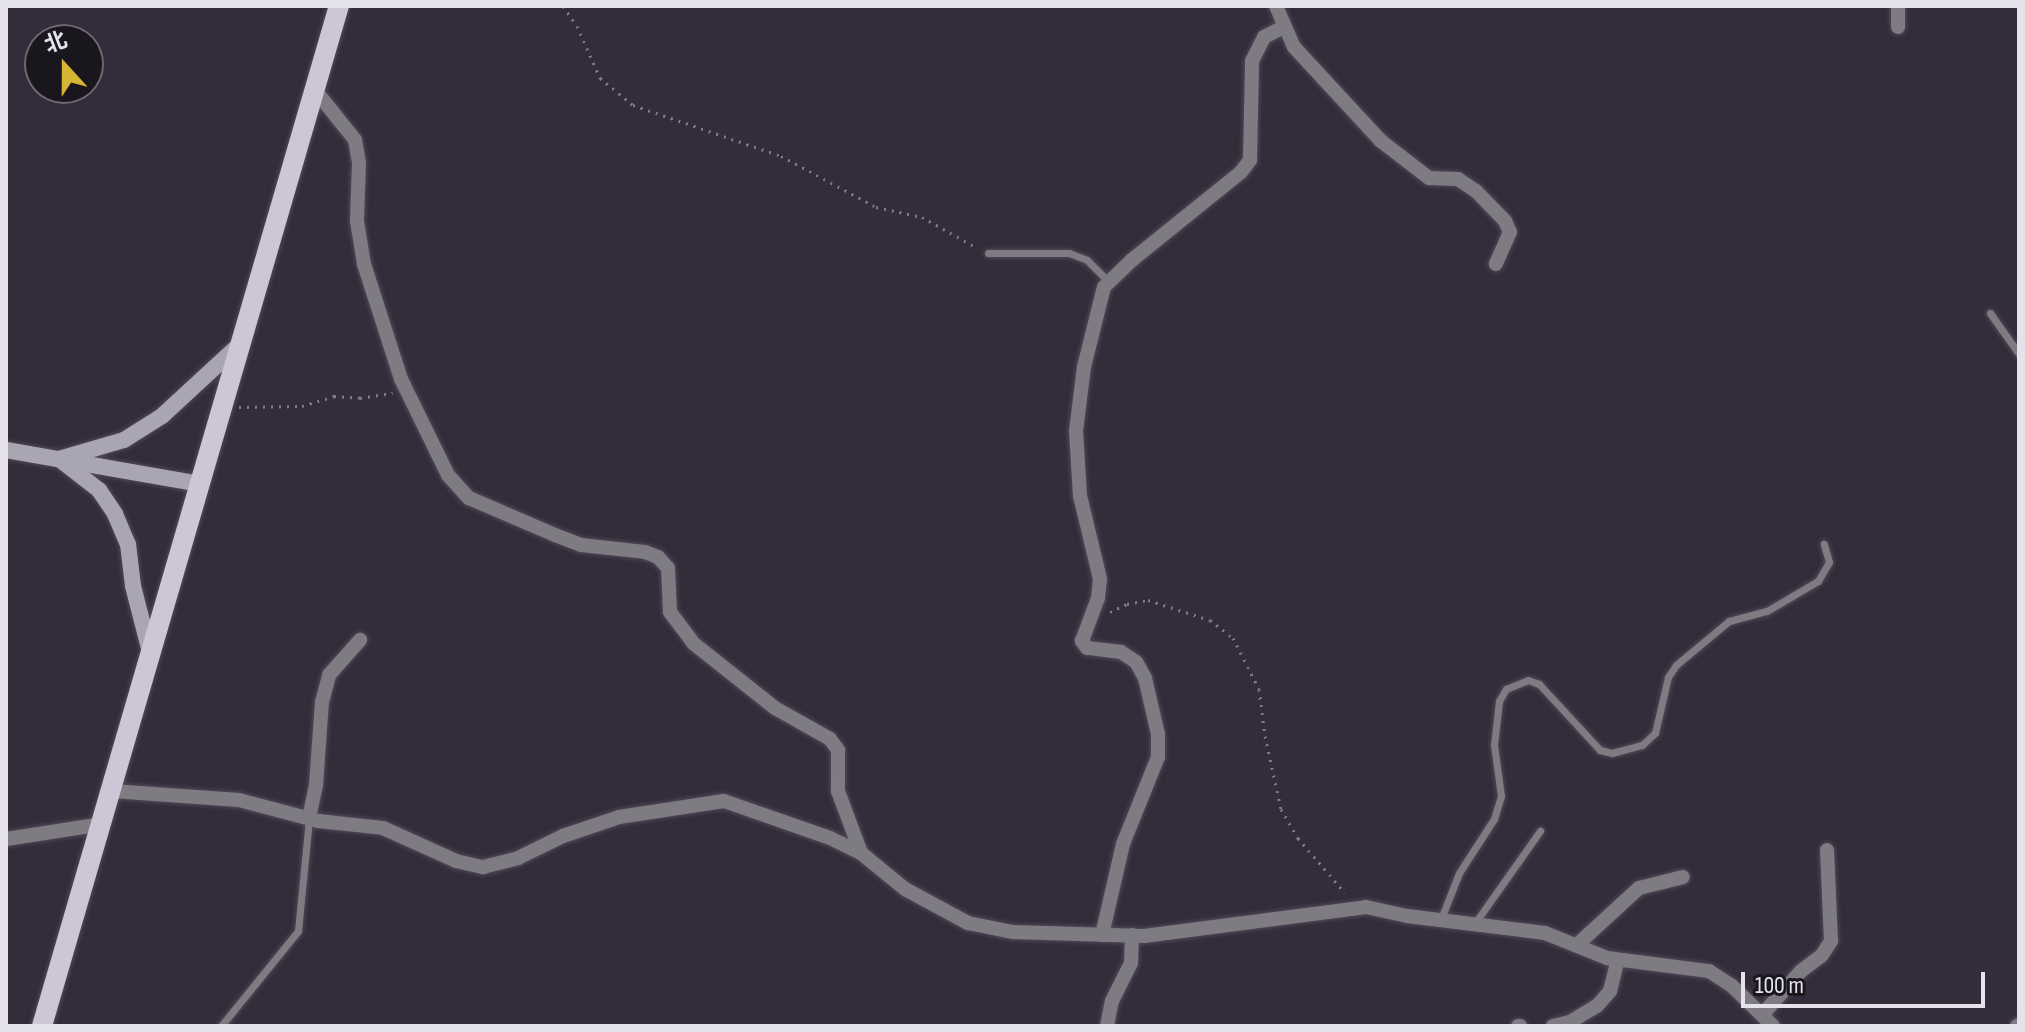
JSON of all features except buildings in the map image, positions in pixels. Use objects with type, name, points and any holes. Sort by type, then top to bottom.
[{"type":"main road","points":[[42,1026],[339,6]]},
{"type":"main road","points":[[59,459],[124,440],[162,416],[242,342]]},
{"type":"main road","points":[[6,450],[201,484]]},
{"type":"main road","points":[[59,459],[99,490],[115,514],[128,544],[133,586],[151,657]]},
{"type":"street","points":[[1276,6],[1294,47],[1381,141],[1429,178],[1458,179],[1505,221],[1510,232],[1496,264]]},
{"type":"street","points":[[1898,6],[1898,27]]},
{"type":"street","points":[[1102,935],[1123,844],[1158,757],[1158,734],[1145,678],[1136,662],[1121,652],[1087,648],[1082,641],[1098,598],[1100,579],[1080,496],[1076,431],[1084,367],[1104,287],[1211,193],[1241,172],[1250,160],[1252,61],[1264,37],[1284,27]]},
{"type":"street","points":[[315,90],[355,140],[359,163],[357,221],[364,264],[406,390],[448,475],[469,498],[581,545],[645,552],[658,557],[668,568],[670,612],[693,643],[775,708],[830,739],[838,750],[838,791],[861,853]]},
{"type":"street","points":[[309,818],[316,785],[322,702],[329,675],[360,640]]},
{"type":"street","points":[[112,791],[239,800],[309,818],[383,828],[456,861],[483,867],[518,858],[563,836],[619,817],[724,801],[830,838],[861,853],[905,889],[968,923],[1013,932],[1132,935],[1212,929],[1366,907],[1545,933],[1618,960],[1709,971],[1732,986],[1767,1021],[1801,971],[1822,955],[1831,941],[1827,850]]},
{"type":"street","points":[[6,839],[103,824]]},
{"type":"street","points":[[1578,944],[1639,888],[1683,877]]},
{"type":"street","points":[[1107,1026],[1112,1001],[1131,963],[1132,935]]},
{"type":"street","points":[[1553,1026],[1570,1022],[1597,1006],[1610,991],[1618,960]]},
{"type":"lane","points":[[988,253],[1069,253],[1087,260],[1109,282]]},
{"type":"lane","points":[[1990,313],[2019,354]]},
{"type":"lane","points":[[1441,919],[1459,873],[1494,819],[1501,796],[1494,745],[1499,701],[1506,689],[1528,680],[1539,684],[1600,750],[1612,753],[1642,745],[1655,733],[1668,677],[1676,665],[1729,621],[1767,611],[1818,581],[1829,562],[1824,544]]},
{"type":"lane","points":[[221,1026],[298,931],[309,818]]},
{"type":"lane","points":[[1475,923],[1540,831]]},
{"type":"path","points":[[563,6],[577,26],[600,78],[633,105],[781,156],[876,207],[922,217],[988,253]]},
{"type":"path","points":[[223,407],[302,406],[334,396],[369,398],[406,390]]},
{"type":"path","points":[[1089,617],[1148,600],[1210,620],[1233,638],[1259,689],[1265,736],[1281,809],[1298,838],[1345,892],[1348,909]]}]
